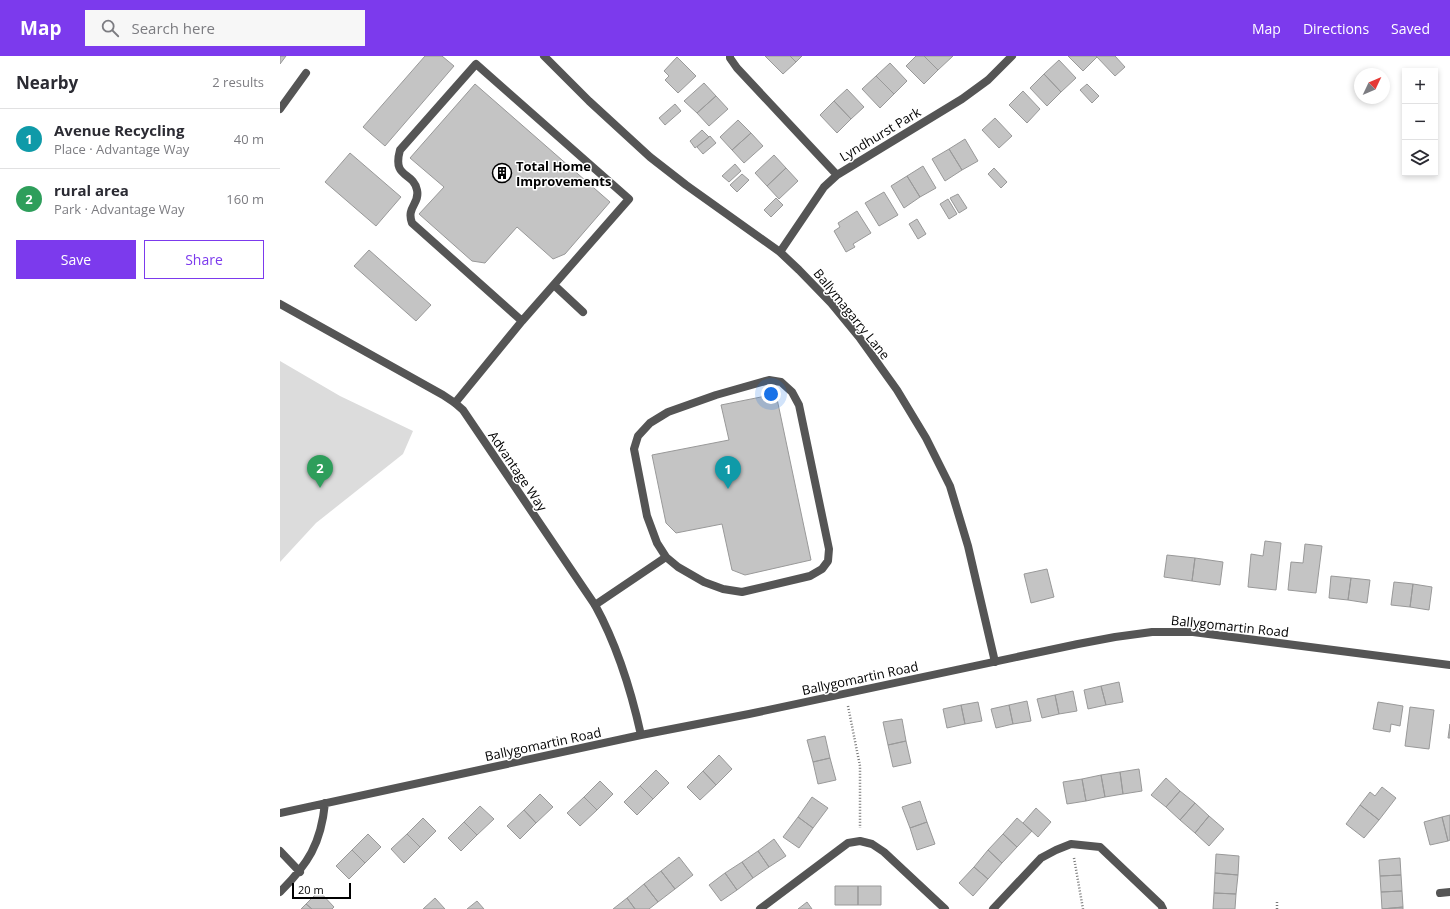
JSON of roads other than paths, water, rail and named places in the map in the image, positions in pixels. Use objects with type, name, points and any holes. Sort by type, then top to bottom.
[{"type":"street","name":"Ballymagarry Lane","points":[[544,56],[589,101],[650,157],[686,185],[780,252],[830,303],[859,337],[897,390],[926,438],[950,486],[968,546],[995,662]]},
{"type":"street","points":[[730,56],[737,68],[837,175]]},
{"type":"street","name":"Lyndhurst Park","points":[[780,252],[824,188],[837,175],[962,99],[988,80],[1012,56]]},
{"type":"street","points":[[455,403],[522,321],[629,199],[476,64],[400,150],[397,159],[399,170],[414,182],[417,191],[417,200],[409,215],[412,223],[522,321]]},
{"type":"street","points":[[280,109],[306,73]]},
{"type":"street","points":[[554,285],[583,312]]},
{"type":"street","name":"Advantage Way","points":[[280,304],[455,403],[462,410],[595,604],[605,623],[619,658],[641,735]]},
{"type":"street","points":[[769,380],[781,382],[792,392],[798,405],[829,550],[828,561],[822,570],[810,576],[742,592],[723,589],[704,582],[678,567],[666,557],[657,543],[647,516],[634,450],[638,436],[650,423],[668,412],[716,395],[769,380]]},
{"type":"street","points":[[595,604],[666,557]]},
{"type":"street","name":"Ballygomartin Road","points":[[280,813],[641,735],[749,714],[1114,637],[1152,632],[1182,631],[1450,665]]},
{"type":"street","points":[[280,892],[300,872],[311,854],[318,840],[323,822],[325,803]]},
{"type":"street","points":[[760,909],[848,844],[860,840],[872,844],[884,852],[945,909]]},
{"type":"street","points":[[993,909],[1041,858],[1071,844],[1100,847],[1161,905],[1163,909]]},
{"type":"street","points":[[280,851],[300,872]]},
{"type":"street","points":[[1440,893],[1450,892]]},
{"type":"place","name":"Total Home Improvements","points":[[502,173]]},
{"type":"place","name":"rural area","points":[[320,488]]},
{"type":"place","name":"Avenue Recycling","points":[[728,489]]}]
